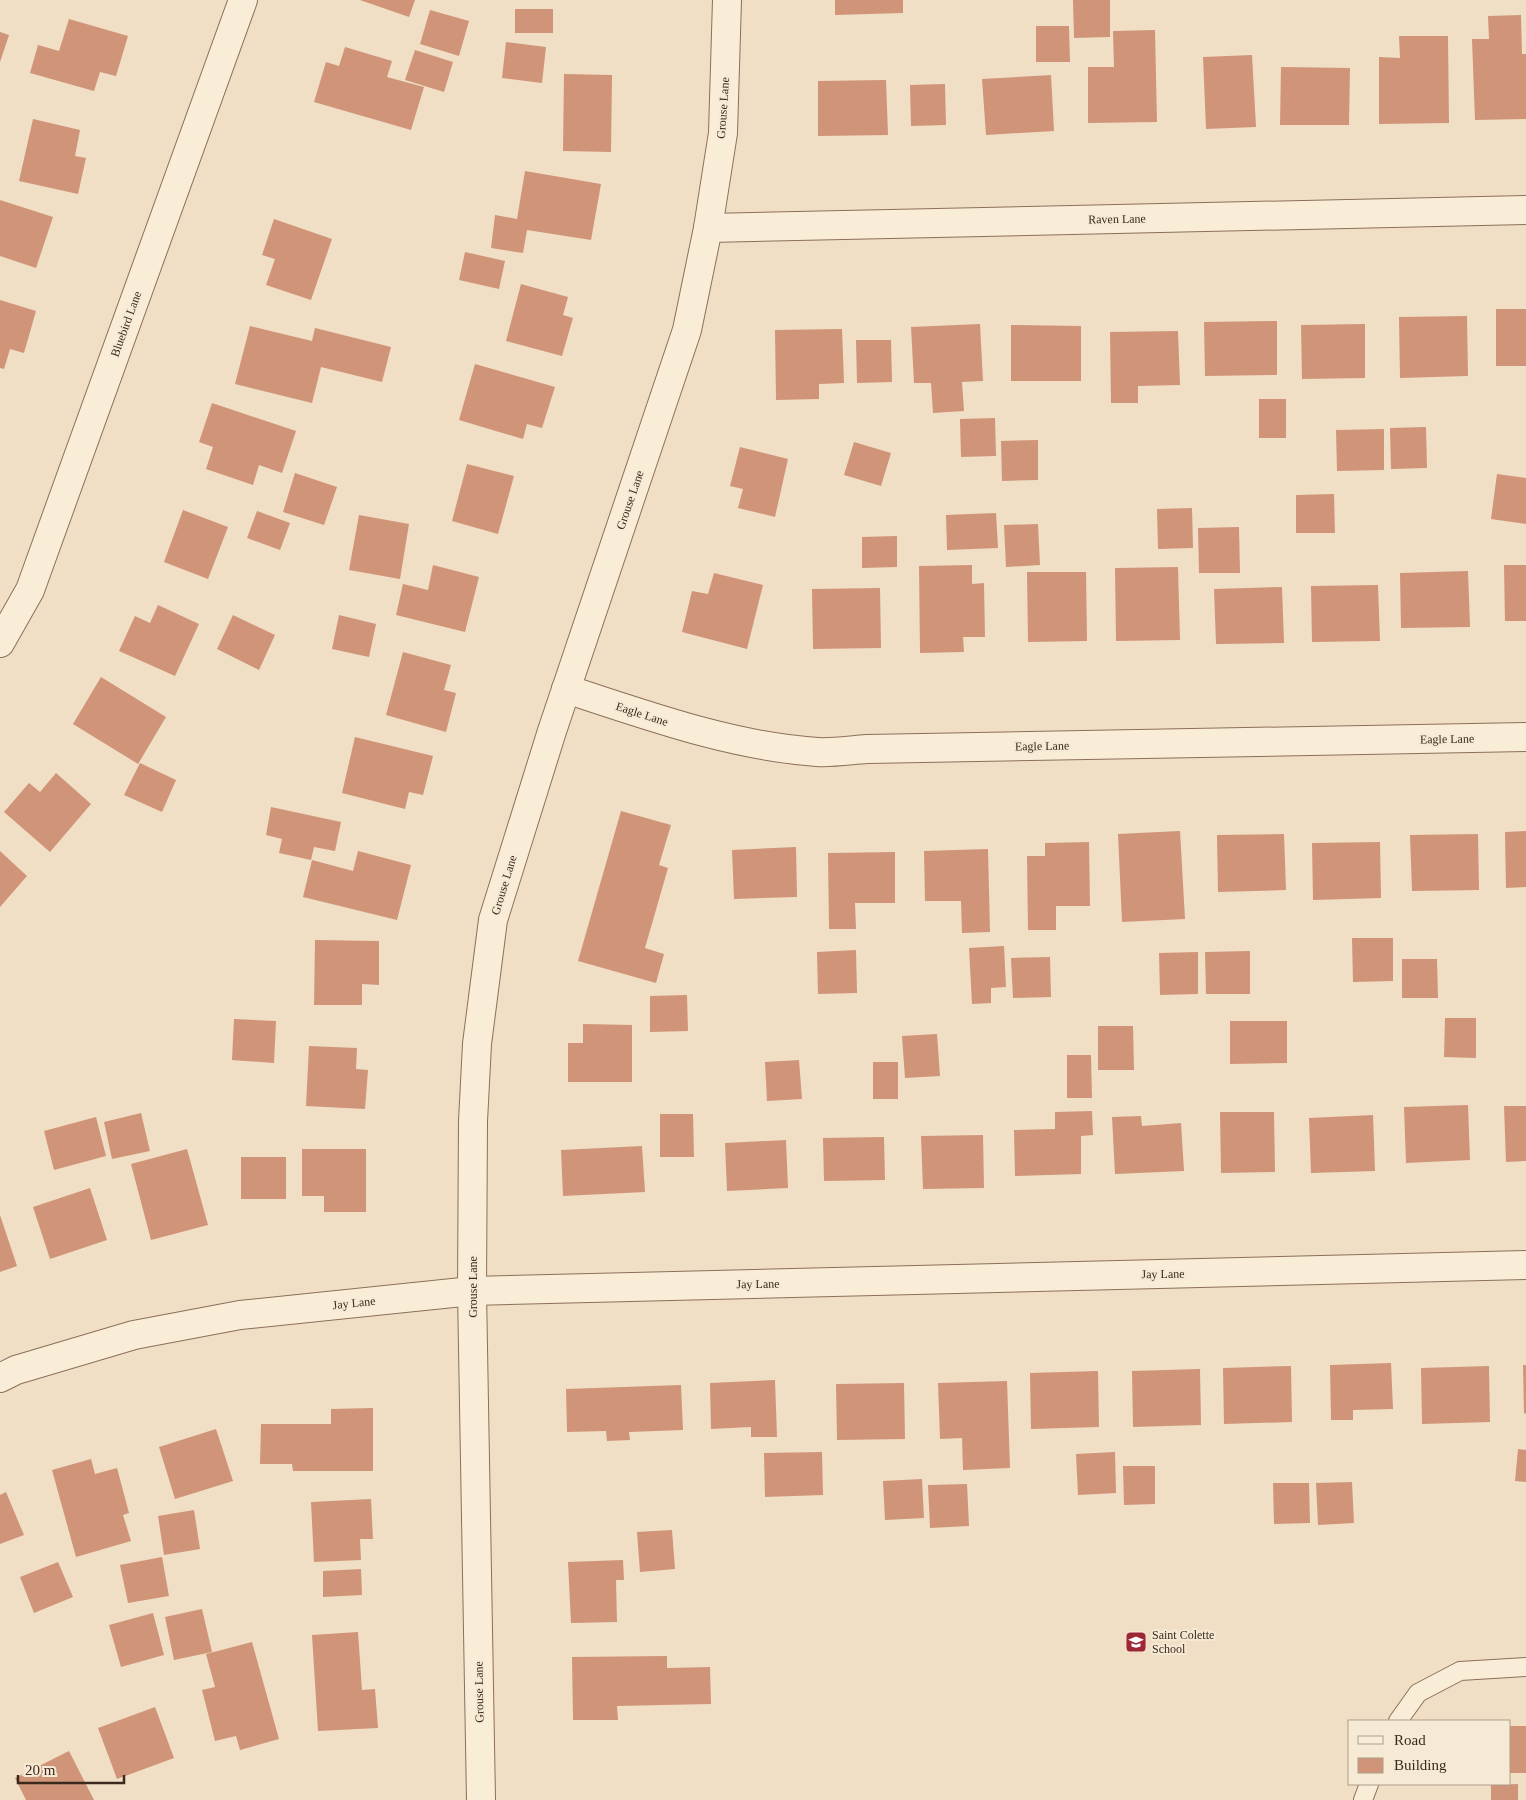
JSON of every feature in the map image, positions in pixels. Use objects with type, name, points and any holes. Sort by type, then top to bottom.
[{"type":"street","name":"Bluebird Lane","points":[[0,643],[30,590],[243,0]]},
{"type":"street","name":"Grouse Lane","points":[[480,1800],[472,1292],[473,1121],[476,1044],[494,920],[566,689],[686,330],[708,228],[723,133],[727,0]]},
{"type":"street","name":"Raven Lane","points":[[708,228],[1526,210]]},
{"type":"street","name":"Eagle Lane","points":[[566,689],[682,726],[755,745],[819,752],[877,749],[1526,737]]},
{"type":"street","name":"Jay Lane","points":[[0,1378],[16,1370],[134,1335],[240,1315],[472,1292],[1526,1265]]},
{"type":"lane","points":[[1399,1720],[1418,1693],[1460,1671],[1526,1667]]},
{"type":"lane","points":[[1363,1800],[1369,1785]]},
{"type":"building","points":[[360,0],[415,0],[409,17]]},
{"type":"building","points":[[835,0],[903,0],[903,13],[835,15]]},
{"type":"building","points":[[1073,0],[1110,0],[1110,37],[1074,38]]},
{"type":"building","points":[[515,9],[553,9],[553,33],[515,33]]},
{"type":"building","points":[[430,10],[469,21],[459,56],[420,44]]},
{"type":"building","points":[[1521,15],[1522,54],[1526,54],[1526,119],[1475,120],[1472,39],[1489,39],[1488,16]]},
{"type":"building","points":[[69,19],[128,36],[116,76],[100,72],[94,91],[30,73],[38,45],[59,51]]},
{"type":"building","points":[[1036,26],[1069,26],[1070,62],[1036,62]]},
{"type":"building","points":[[1155,30],[1157,122],[1088,123],[1088,67],[1114,67],[1113,31]]},
{"type":"building","points":[[0,32],[9,35],[0,62]]},
{"type":"building","points":[[1399,36],[1448,36],[1449,123],[1379,124],[1379,57],[1400,58]]},
{"type":"building","points":[[506,42],[546,47],[542,83],[502,78]]},
{"type":"building","points":[[345,47],[392,61],[387,77],[424,87],[411,130],[314,102],[326,62],[339,66]]},
{"type":"building","points":[[415,50],[453,62],[444,92],[405,80]]},
{"type":"building","points":[[1252,55],[1256,127],[1206,129],[1203,57]]},
{"type":"building","points":[[1281,67],[1350,68],[1349,125],[1280,125]]},
{"type":"building","points":[[564,74],[612,75],[611,152],[563,151]]},
{"type":"building","points":[[1051,75],[1054,131],[986,135],[982,79]]},
{"type":"building","points":[[886,80],[888,135],[818,136],[818,81]]},
{"type":"building","points":[[945,84],[946,125],[911,126],[910,85]]},
{"type":"building","points":[[33,119],[80,130],[75,156],[86,158],[78,194],[19,181]]},
{"type":"building","points":[[525,171],[601,184],[591,240],[527,230],[523,253],[491,248],[495,215],[517,219]]},
{"type":"building","points":[[0,200],[53,217],[36,268],[0,256]]},
{"type":"building","points":[[274,219],[332,239],[311,300],[266,285],[275,259],[262,255]]},
{"type":"building","points":[[465,252],[505,261],[499,289],[459,280]]},
{"type":"building","points":[[521,284],[568,297],[563,315],[573,318],[562,356],[506,341]]},
{"type":"building","points":[[0,300],[36,311],[24,353],[10,349],[4,369],[0,368]]},
{"type":"building","points":[[1496,309],[1526,309],[1526,366],[1496,366]]},
{"type":"building","points":[[1467,316],[1468,376],[1400,378],[1399,317]]},
{"type":"building","points":[[1277,321],[1277,375],[1205,376],[1204,322]]},
{"type":"building","points":[[980,324],[983,381],[962,382],[964,411],[933,413],[931,383],[914,383],[911,327]]},
{"type":"building","points":[[1365,324],[1365,378],[1302,379],[1301,325]]},
{"type":"building","points":[[1011,325],[1081,326],[1081,381],[1011,381]]},
{"type":"building","points":[[250,326],[312,341],[315,328],[391,347],[382,382],[321,367],[312,403],[235,384]]},
{"type":"building","points":[[842,329],[844,383],[819,384],[819,399],[776,400],[775,330]]},
{"type":"building","points":[[1178,331],[1180,385],[1138,386],[1138,403],[1111,403],[1110,332]]},
{"type":"building","points":[[856,340],[891,340],[892,382],[857,383]]},
{"type":"building","points":[[475,364],[555,387],[542,428],[527,424],[523,439],[459,420]]},
{"type":"building","points":[[1259,399],[1286,399],[1286,438],[1259,438]]},
{"type":"building","points":[[212,403],[296,431],[282,473],[259,465],[253,485],[206,469],[213,447],[199,442]]},
{"type":"building","points":[[995,418],[996,456],[961,457],[960,419]]},
{"type":"building","points":[[1426,427],[1427,468],[1391,469],[1390,428]]},
{"type":"building","points":[[1384,429],[1384,470],[1337,471],[1336,430]]},
{"type":"building","points":[[1038,440],[1038,480],[1002,481],[1001,441]]},
{"type":"building","points":[[854,442],[891,453],[881,486],[844,475]]},
{"type":"building","points":[[740,447],[788,459],[775,517],[738,508],[743,489],[730,486]]},
{"type":"building","points":[[467,464],[514,476],[498,534],[452,521]]},
{"type":"building","points":[[295,473],[337,487],[324,525],[283,512]]},
{"type":"building","points":[[1497,474],[1526,478],[1526,524],[1491,519]]},
{"type":"building","points":[[1334,494],[1335,533],[1296,533],[1296,495]]},
{"type":"building","points":[[1192,508],[1193,548],[1158,549],[1157,509]]},
{"type":"building","points":[[183,510],[228,527],[208,579],[164,562]]},
{"type":"building","points":[[257,511],[290,523],[280,550],[247,538]]},
{"type":"building","points":[[996,513],[998,548],[947,550],[946,515]]},
{"type":"building","points":[[359,515],[409,524],[400,579],[349,570]]},
{"type":"building","points":[[1038,524],[1040,565],[1006,567],[1004,525]]},
{"type":"building","points":[[1239,527],[1240,573],[1199,573],[1198,528]]},
{"type":"building","points":[[897,536],[897,567],[862,568],[862,537]]},
{"type":"building","points":[[433,565],[479,577],[465,632],[396,615],[403,584],[428,590]]},
{"type":"building","points":[[972,565],[972,584],[984,583],[985,637],[963,637],[964,652],[920,653],[919,566]]},
{"type":"building","points":[[1504,565],[1526,565],[1526,621],[1505,621]]},
{"type":"building","points":[[1178,567],[1180,640],[1116,641],[1115,568]]},
{"type":"building","points":[[1468,571],[1470,627],[1401,628],[1400,573]]},
{"type":"building","points":[[1027,572],[1086,572],[1087,641],[1028,642]]},
{"type":"building","points":[[714,573],[763,585],[747,649],[682,632],[692,591],[708,594]]},
{"type":"building","points":[[1378,585],[1380,641],[1312,642],[1311,586]]},
{"type":"building","points":[[1282,587],[1284,643],[1216,644],[1214,589]]},
{"type":"building","points":[[880,588],[881,648],[813,649],[812,589]]},
{"type":"building","points":[[158,605],[199,624],[175,676],[119,651],[135,616],[150,623]]},
{"type":"building","points":[[233,615],[275,635],[259,670],[217,649]]},
{"type":"building","points":[[339,615],[376,624],[369,657],[332,649]]},
{"type":"building","points":[[403,652],[451,665],[444,690],[456,693],[446,732],[386,715]]},
{"type":"building","points":[[101,677],[166,717],[138,764],[73,724]]},
{"type":"building","points":[[355,737],[433,756],[423,795],[409,792],[405,809],[342,793]]},
{"type":"building","points":[[140,763],[176,780],[162,812],[124,795]]},
{"type":"building","points":[[56,773],[91,804],[50,852],[4,812],[29,783],[40,792]]},
{"type":"building","points":[[271,807],[341,822],[335,851],[314,847],[311,860],[279,853],[282,839],[266,835]]},
{"type":"building","points":[[621,811],[671,825],[659,865],[668,868],[645,948],[664,954],[656,983],[578,961]]},
{"type":"building","points":[[1180,831],[1185,919],[1122,922],[1118,834]]},
{"type":"building","points":[[1526,831],[1526,887],[1506,888],[1505,832]]},
{"type":"building","points":[[1284,834],[1286,890],[1218,892],[1217,835]]},
{"type":"building","points":[[1478,834],[1479,890],[1412,891],[1410,835]]},
{"type":"building","points":[[1089,842],[1090,906],[1056,906],[1056,930],[1028,930],[1027,856],[1045,856],[1045,843]]},
{"type":"building","points":[[1380,842],[1381,898],[1313,900],[1312,843]]},
{"type":"building","points":[[796,847],[797,897],[734,899],[732,850]]},
{"type":"building","points":[[988,849],[990,932],[962,933],[961,901],[925,901],[924,851]]},
{"type":"building","points":[[0,851],[27,876],[0,907]]},
{"type":"building","points":[[358,851],[411,865],[397,920],[303,897],[312,860],[353,871]]},
{"type":"building","points":[[895,852],[895,903],[855,903],[856,929],[829,929],[828,853]]},
{"type":"building","points":[[1352,938],[1393,938],[1393,981],[1353,982]]},
{"type":"building","points":[[315,940],[379,941],[379,985],[362,984],[362,1005],[314,1005]]},
{"type":"building","points":[[1004,946],[1006,987],[991,988],[991,1003],[972,1004],[969,948]]},
{"type":"building","points":[[856,950],[857,993],[818,994],[817,952]]},
{"type":"building","points":[[1250,951],[1250,994],[1206,994],[1205,952]]},
{"type":"building","points":[[1198,952],[1198,994],[1160,995],[1159,953]]},
{"type":"building","points":[[1050,957],[1051,997],[1013,998],[1011,958]]},
{"type":"building","points":[[1402,959],[1437,959],[1438,998],[1402,998]]},
{"type":"building","points":[[687,995],[688,1031],[650,1032],[650,996]]},
{"type":"building","points":[[1445,1018],[1476,1018],[1476,1058],[1444,1057]]},
{"type":"building","points":[[234,1019],[276,1021],[274,1063],[232,1060]]},
{"type":"building","points":[[1230,1021],[1287,1021],[1287,1063],[1230,1064]]},
{"type":"building","points":[[583,1024],[632,1025],[632,1082],[568,1082],[568,1043],[583,1043]]},
{"type":"building","points":[[1098,1026],[1133,1026],[1134,1070],[1098,1070]]},
{"type":"building","points":[[937,1034],[940,1076],[905,1078],[902,1036]]},
{"type":"building","points":[[309,1046],[357,1048],[356,1069],[368,1070],[365,1109],[306,1106]]},
{"type":"building","points":[[1067,1055],[1091,1055],[1092,1098],[1067,1098]]},
{"type":"building","points":[[799,1060],[802,1099],[767,1101],[765,1062]]},
{"type":"building","points":[[873,1062],[898,1062],[898,1099],[873,1099]]},
{"type":"building","points":[[1468,1105],[1470,1160],[1406,1163],[1404,1107]]},
{"type":"building","points":[[1504,1106],[1526,1106],[1526,1161],[1506,1162]]},
{"type":"building","points":[[1092,1111],[1093,1135],[1081,1136],[1081,1174],[1015,1176],[1014,1130],[1055,1129],[1055,1112]]},
{"type":"building","points":[[1220,1112],[1274,1112],[1275,1172],[1221,1173]]},
{"type":"building","points":[[141,1113],[150,1151],[112,1159],[104,1122]]},
{"type":"building","points":[[660,1114],[693,1114],[694,1157],[660,1157]]},
{"type":"building","points":[[1373,1115],[1375,1171],[1311,1173],[1309,1118]]},
{"type":"building","points":[[1141,1116],[1142,1126],[1181,1123],[1184,1171],[1115,1174],[1112,1117]]},
{"type":"building","points":[[96,1117],[106,1156],[54,1170],[44,1131]]},
{"type":"building","points":[[983,1135],[984,1188],[923,1189],[921,1136]]},
{"type":"building","points":[[884,1137],[885,1180],[824,1181],[823,1138]]},
{"type":"building","points":[[786,1140],[788,1188],[727,1191],[725,1143]]},
{"type":"building","points":[[642,1146],[645,1192],[563,1196],[561,1150]]},
{"type":"building","points":[[187,1149],[208,1225],[151,1240],[131,1164]]},
{"type":"building","points":[[302,1149],[366,1149],[366,1212],[324,1212],[324,1196],[302,1196]]},
{"type":"building","points":[[241,1157],[286,1157],[286,1199],[241,1199]]},
{"type":"building","points":[[90,1188],[107,1240],[50,1259],[33,1207]]},
{"type":"building","points":[[0,1215],[17,1266],[0,1272]]},
{"type":"building","points":[[1391,1363],[1393,1409],[1353,1410],[1353,1420],[1331,1420],[1330,1365]]},
{"type":"building","points":[[1523,1365],[1526,1365],[1526,1413],[1524,1414]]},
{"type":"building","points":[[1291,1366],[1292,1422],[1224,1424],[1223,1368]]},
{"type":"building","points":[[1489,1366],[1490,1422],[1422,1424],[1421,1368]]},
{"type":"building","points":[[1200,1369],[1201,1425],[1133,1427],[1132,1371]]},
{"type":"building","points":[[1098,1371],[1099,1427],[1031,1429],[1030,1373]]},
{"type":"building","points":[[775,1380],[777,1437],[751,1437],[751,1427],[711,1429],[710,1383]]},
{"type":"building","points":[[1007,1381],[1010,1468],[963,1470],[962,1438],[940,1439],[938,1383]]},
{"type":"building","points":[[904,1383],[905,1439],[837,1440],[836,1384]]},
{"type":"building","points":[[681,1385],[683,1430],[629,1432],[630,1440],[607,1441],[606,1431],[567,1432],[566,1389]]},
{"type":"building","points":[[373,1408],[373,1471],[293,1471],[292,1464],[260,1464],[261,1424],[331,1424],[331,1409]]},
{"type":"building","points":[[216,1429],[233,1481],[175,1499],[159,1447]]},
{"type":"building","points":[[1518,1449],[1526,1450],[1526,1482],[1515,1481]]},
{"type":"building","points":[[822,1452],[823,1495],[765,1497],[764,1453]]},
{"type":"building","points":[[1115,1452],[1116,1493],[1078,1495],[1076,1454]]},
{"type":"building","points":[[91,1459],[95,1474],[117,1468],[129,1513],[123,1515],[131,1541],[76,1557],[52,1470]]},
{"type":"building","points":[[1123,1466],[1155,1466],[1155,1504],[1124,1505]]},
{"type":"building","points":[[922,1479],[924,1518],[885,1520],[883,1481]]},
{"type":"building","points":[[1352,1482],[1354,1523],[1318,1525],[1316,1483]]},
{"type":"building","points":[[1273,1483],[1309,1483],[1310,1523],[1274,1524]]},
{"type":"building","points":[[967,1484],[969,1526],[930,1528],[928,1485]]},
{"type":"building","points":[[6,1492],[24,1535],[0,1544],[0,1495]]},
{"type":"building","points":[[371,1499],[373,1539],[360,1539],[361,1560],[314,1562],[311,1502]]},
{"type":"building","points":[[194,1510],[200,1549],[164,1555],[158,1516]]},
{"type":"building","points":[[672,1530],[675,1569],[640,1572],[637,1532]]},
{"type":"building","points":[[162,1557],[169,1596],[128,1603],[120,1565]]},
{"type":"building","points":[[623,1560],[624,1580],[616,1580],[617,1622],[571,1623],[568,1562]]},
{"type":"building","points":[[58,1562],[73,1597],[34,1613],[20,1577]]},
{"type":"building","points":[[361,1569],[362,1595],[323,1597],[323,1571]]},
{"type":"building","points":[[202,1609],[212,1652],[174,1660],[165,1617]]},
{"type":"building","points":[[153,1613],[164,1655],[121,1667],[109,1625]]},
{"type":"building","points":[[358,1632],[362,1690],[375,1689],[378,1728],[318,1731],[312,1635]]},
{"type":"building","points":[[252,1642],[279,1739],[240,1750],[236,1736],[215,1741],[202,1690],[215,1687],[206,1654]]},
{"type":"building","points":[[667,1656],[667,1668],[710,1667],[711,1704],[617,1706],[618,1720],[573,1720],[572,1657]]},
{"type":"building","points":[[155,1707],[174,1758],[117,1779],[98,1728]]},
{"type":"building","points":[[1511,1726],[1526,1726],[1526,1773],[1511,1773]]},
{"type":"building","points":[[69,1751],[94,1800],[26,1800],[15,1778]]},
{"type":"building","points":[[1518,1784],[1518,1800],[1491,1800],[1491,1785]]},
{"type":"place","name":"Saint Colette School","points":[[1136,1642]]}]
